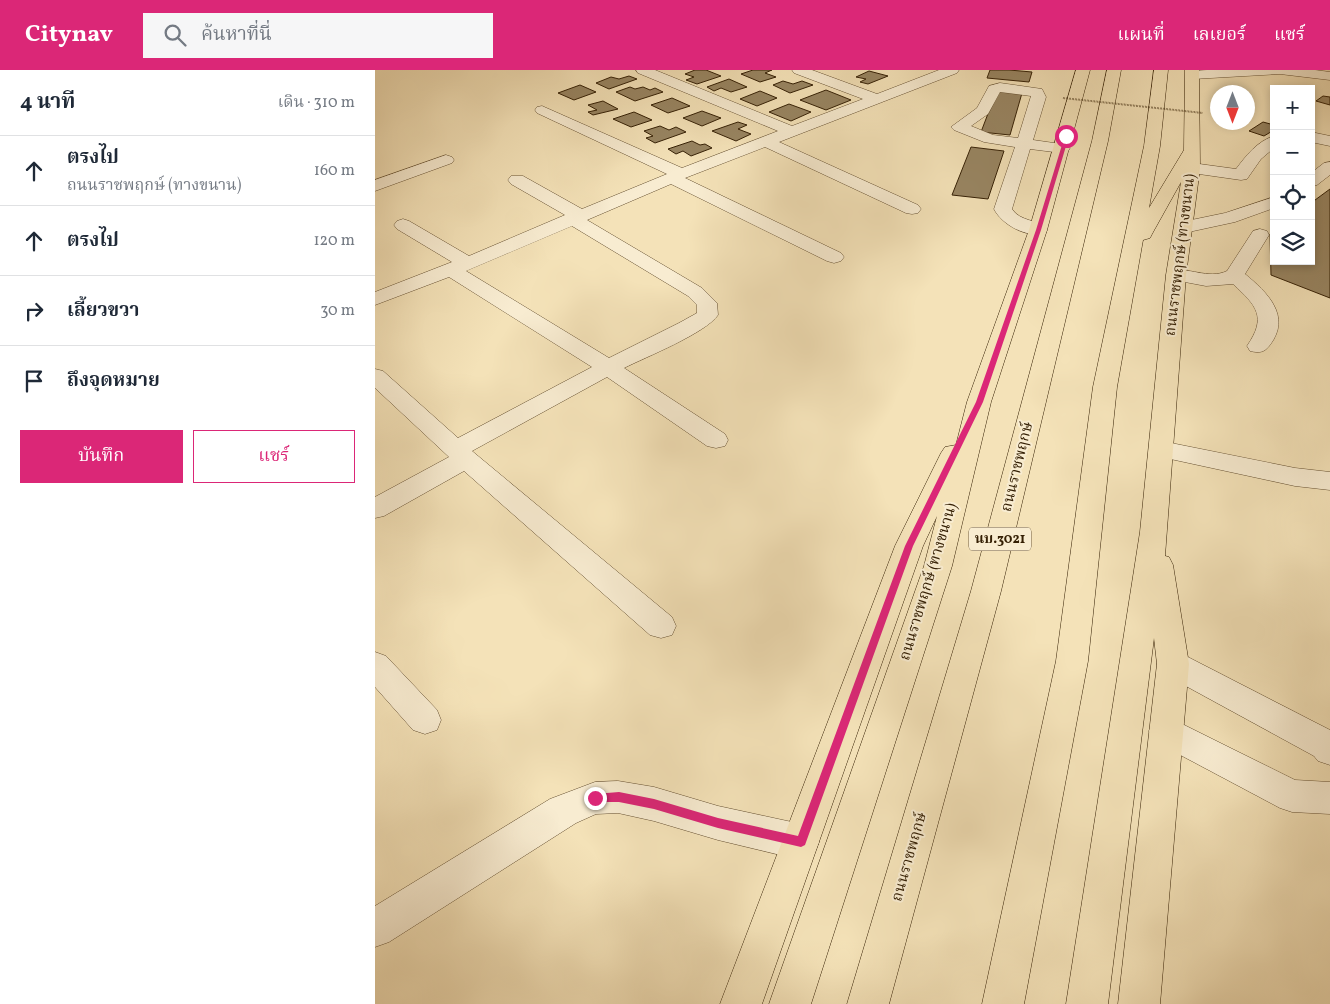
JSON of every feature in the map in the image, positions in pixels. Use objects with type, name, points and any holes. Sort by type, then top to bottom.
[{"type":"main road","name":"ถนนราชพฤกษ์ (ทางขนาน)","points":[[790,1004],[938,566],[979,402],[1038,230],[1083,70]]},
{"type":"main road","name":"ถนนราชพฤกษ์","points":[[867,1004],[986,592],[1100,141],[1114,70]]},
{"type":"main road","points":[[1003,1004],[1073,661],[1105,387],[1152,146],[1161,70]]},
{"type":"main road","name":"ถนนราชพฤกษ์ (ทางขนาน)","points":[[1087,1004],[1154,532],[1176,275],[1192,158],[1192,77]]},
{"type":"main road","points":[[1064,142],[1070,186],[1074,246]]},
{"type":"main road","points":[[1131,254],[1192,158]]},
{"type":"main road","points":[[741,1004],[909,546],[979,402]]},
{"type":"main road","points":[[1139,1004],[1173,664],[1154,532]]},
{"type":"street","points":[[643,70],[793,132]]},
{"type":"street","points":[[799,70],[877,99]]},
{"type":"street","points":[[375,299],[676,176],[952,70]]},
{"type":"street","points":[[1192,77],[1299,82],[1327,76]]},
{"type":"street","points":[[1038,230],[1010,219],[1003,210],[1025,144],[1039,97],[1037,92],[1000,87],[994,89],[983,111],[959,127],[982,138],[1025,144],[1064,142]]},
{"type":"street","points":[[542,110],[834,257]]},
{"type":"street","points":[[1315,138],[1330,141]]},
{"type":"street","points":[[767,142],[912,209]]},
{"type":"street","points":[[1249,213],[1241,175],[1251,158],[1270,143]]},
{"type":"street","points":[[1192,158],[1241,175]]},
{"type":"street","points":[[375,186],[447,160]]},
{"type":"street","points":[[1315,178],[1330,167]]},
{"type":"street","points":[[375,509],[461,454],[608,367],[687,328],[708,315],[707,303],[695,292],[517,180]]},
{"type":"street","points":[[1184,227],[1249,213],[1270,204]]},
{"type":"street","points":[[403,225],[459,266],[716,440]]},
{"type":"street","points":[[1176,275],[1211,280],[1229,278],[1234,275],[1260,235]]},
{"type":"street","points":[[1234,275],[1249,286],[1269,316],[1268,332],[1258,346]]},
{"type":"street","points":[[375,376],[461,454],[661,626]]},
{"type":"street","points":[[1161,449],[1295,477],[1330,481]]},
{"type":"street","points":[[1173,664],[1326,745],[1330,750]]},
{"type":"street","points":[[375,665],[425,720]]},
{"type":"street","points":[[1166,731],[1292,796],[1330,798]]},
{"type":"street","points":[[375,928],[563,811],[595,798],[619,797],[654,804],[709,820],[801,842]]},
{"type":"path","points":[[1063,98],[1203,113]]},
{"type":"building","points":[[695,70],[706,70],[721,76],[697,84],[686,80],[694,77],[685,74]]},
{"type":"building","points":[[753,70],[772,70],[765,73],[776,77],[760,82],[741,74]]},
{"type":"building","points":[[990,70],[1032,72],[1029,82],[987,78]]},
{"type":"building","points":[[869,71],[888,76],[868,84],[860,82],[866,79],[856,77]]},
{"type":"building","points":[[629,76],[637,79],[609,89],[596,83],[611,77],[619,79]]},
{"type":"building","points":[[729,79],[747,87],[731,92],[721,88],[714,91],[707,87]]},
{"type":"building","points":[[783,81],[793,84],[802,81],[813,85],[790,93],[773,85]]},
{"type":"building","points":[[580,85],[596,92],[574,100],[558,93]]},
{"type":"building","points":[[630,87],[635,89],[643,87],[650,90],[655,88],[663,92],[635,101],[616,92]]},
{"type":"building","points":[[826,90],[851,100],[826,110],[800,100]]},
{"type":"building","points":[[997,90],[1022,93],[1010,135],[981,132]]},
{"type":"building","points":[[760,91],[777,98],[757,106],[740,99]]},
{"type":"building","points":[[1323,96],[1330,97],[1330,105],[1316,101]]},
{"type":"building","points":[[672,98],[690,106],[668,113],[651,105]]},
{"type":"building","points":[[603,101],[618,109],[593,115],[588,112],[597,110],[588,105]]},
{"type":"building","points":[[789,104],[811,112],[791,121],[769,112]]},
{"type":"building","points":[[702,111],[721,118],[702,126],[683,118]]},
{"type":"building","points":[[634,112],[652,120],[631,127],[613,119]]},
{"type":"building","points":[[738,122],[747,125],[738,129],[751,134],[736,141],[712,131]]},
{"type":"building","points":[[1263,122],[1270,124],[1270,132],[1264,136],[1249,131],[1255,130],[1255,127]]},
{"type":"building","points":[[660,126],[669,130],[676,127],[686,132],[655,143],[646,138],[653,136],[644,131]]},
{"type":"building","points":[[692,141],[712,148],[691,156],[683,151],[676,154],[668,149]]},
{"type":"building","points":[[971,147],[1004,151],[988,199],[952,195]]},
{"type":"building","points":[[1330,189],[1330,298],[1271,275],[1271,265],[1315,265],[1315,200]]},
{"type":"route","points":[[595,798],[619,797],[654,804],[718,823],[801,842],[909,546],[979,402],[1038,230],[1066,136]]}]
